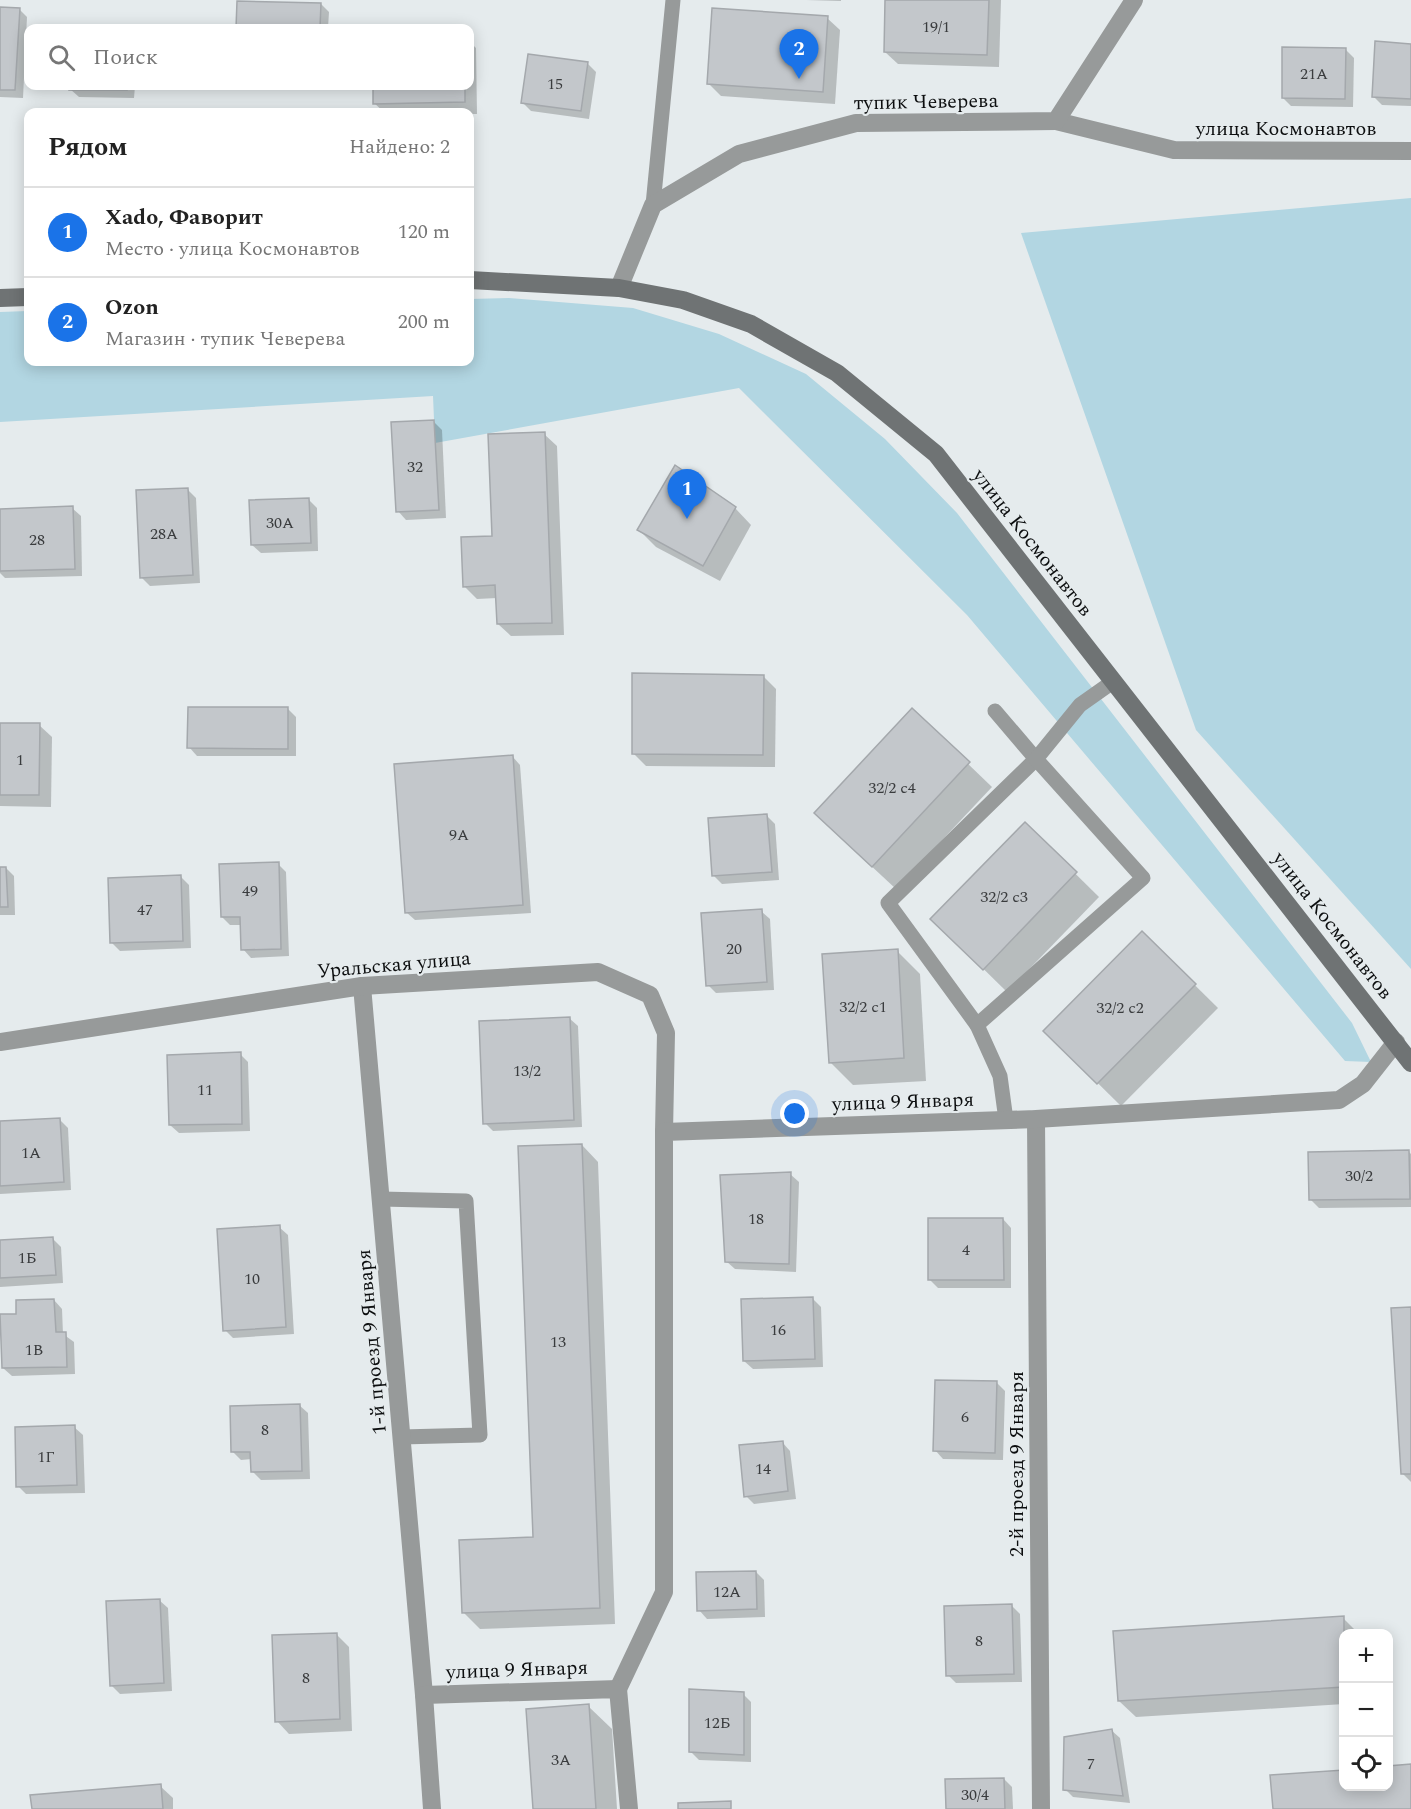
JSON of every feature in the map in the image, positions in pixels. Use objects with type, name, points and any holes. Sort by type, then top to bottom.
[{"type":"main road","name":"улица Космонавтов","points":[[474,280],[619,288],[682,300],[751,324],[837,373],[936,454],[1411,1063]]},
{"type":"main road","points":[[0,298],[24,297]]},
{"type":"street","points":[[1056,121],[1134,0]]},
{"type":"street","name":"тупик Чеверева","points":[[653,206],[739,154],[856,123],[1056,121]]},
{"type":"street","name":"улица Космонавтов","points":[[1056,121],[1174,150],[1411,151]]},
{"type":"street","points":[[619,288],[653,206]]},
{"type":"street","name":"Уральская улица","points":[[0,1042],[362,986],[598,972],[650,995],[666,1033],[664,1132]]},
{"type":"street","name":"1-й проезд 9 Января","points":[[362,986],[424,1695]]},
{"type":"street","name":"улица 9 Января","points":[[664,1132],[1036,1119],[1339,1100],[1364,1084],[1396,1042]]},
{"type":"street","name":"2-й проезд 9 Января","points":[[1036,1119],[1041,1809]]},
{"type":"street","points":[[629,1809],[618,1689],[664,1592],[664,1132]]},
{"type":"street","name":"улица 9 Января","points":[[432,1809],[424,1695],[618,1689]]},
{"type":"lane","points":[[653,206],[673,0]]},
{"type":"lane","points":[[1006,1120],[1000,1076],[977,1025],[888,903],[1036,759],[1080,705],[1114,681]]},
{"type":"lane","points":[[977,1025],[1143,878],[995,711]]},
{"type":"lane","points":[[381,1199],[466,1201],[480,1435],[401,1437]]},
{"type":"shaded area","points":[[1411,198],[1411,969],[1196,730],[1021,233]]},
{"type":"shaded area","points":[[509,298],[633,308],[719,334],[806,374],[885,439],[957,513],[1352,1023],[1371,1062],[1345,1061],[967,615],[739,388],[435,443],[433,396],[0,422],[0,312],[24,311],[24,366],[474,366],[474,299]]},
{"type":"building","points":[[885,0],[989,0],[987,55],[884,52]]},
{"type":"building","points":[[237,1],[321,3],[320,24],[236,24]]},
{"type":"building","points":[[0,7],[20,8],[15,90],[0,90]]},
{"type":"building","points":[[712,8],[828,16],[823,92],[707,84]]},
{"type":"building","points":[[1375,41],[1411,44],[1411,99],[1372,97]]},
{"type":"building","points":[[1282,47],[1346,48],[1345,99],[1282,98]]},
{"type":"building","points":[[528,54],[588,62],[581,111],[521,103]]},
{"type":"building","points":[[373,90],[465,90],[465,102],[373,104]]},
{"type":"building","points":[[434,420],[439,510],[396,512],[391,422]]},
{"type":"building","points":[[545,432],[552,623],[497,624],[495,585],[463,587],[461,537],[492,536],[488,434]]},
{"type":"building","points":[[675,465],[736,507],[703,566],[637,530]]},
{"type":"building","points":[[188,488],[193,575],[140,578],[136,490]]},
{"type":"building","points":[[309,498],[311,543],[251,545],[249,500]]},
{"type":"building","points":[[73,506],[75,569],[0,571],[0,509]]},
{"type":"building","points":[[632,673],[764,675],[763,755],[632,754]]},
{"type":"building","points":[[188,707],[288,707],[288,749],[187,748]]},
{"type":"building","points":[[912,708],[970,762],[872,867],[814,813]]},
{"type":"building","points":[[0,723],[40,723],[39,795],[0,795]]},
{"type":"building","points":[[513,755],[523,905],[405,913],[394,764]]},
{"type":"building","points":[[767,814],[772,872],[712,876],[708,818]]},
{"type":"building","points":[[1025,822],[1077,872],[983,970],[930,919]]},
{"type":"building","points":[[279,862],[281,949],[241,950],[240,917],[221,917],[219,864]]},
{"type":"building","points":[[0,867],[6,867],[8,907],[0,907]]},
{"type":"building","points":[[181,875],[183,941],[110,943],[108,878]]},
{"type":"building","points":[[762,909],[767,982],[706,986],[701,913]]},
{"type":"building","points":[[1142,931],[1196,984],[1097,1084],[1043,1031]]},
{"type":"building","points":[[898,949],[904,1058],[829,1063],[822,954]]},
{"type":"building","points":[[570,1017],[574,1120],[483,1124],[479,1021]]},
{"type":"building","points":[[241,1052],[242,1124],[169,1125],[167,1055]]},
{"type":"building","points":[[60,1118],[64,1182],[0,1186],[0,1121]]},
{"type":"building","points":[[582,1144],[600,1608],[462,1613],[459,1540],[533,1537],[518,1146]]},
{"type":"building","points":[[1409,1150],[1410,1199],[1309,1200],[1308,1152]]},
{"type":"building","points":[[791,1172],[789,1264],[725,1262],[720,1175]]},
{"type":"building","points":[[928,1218],[1003,1218],[1004,1280],[928,1280]]},
{"type":"building","points":[[280,1225],[286,1327],[223,1331],[217,1229]]},
{"type":"building","points":[[53,1237],[56,1275],[0,1278],[0,1240]]},
{"type":"building","points":[[813,1297],[815,1359],[743,1361],[741,1299]]},
{"type":"building","points":[[54,1299],[56,1332],[66,1332],[67,1367],[2,1368],[0,1314],[16,1314],[16,1300]]},
{"type":"building","points":[[1411,1307],[1411,1474],[1401,1474],[1391,1308]]},
{"type":"building","points":[[935,1380],[997,1381],[995,1453],[933,1451]]},
{"type":"building","points":[[300,1404],[302,1471],[251,1472],[250,1452],[231,1452],[230,1406]]},
{"type":"building","points":[[75,1425],[77,1485],[16,1487],[15,1427]]},
{"type":"building","points":[[783,1441],[788,1491],[744,1497],[739,1445]]},
{"type":"building","points":[[756,1571],[757,1609],[697,1611],[696,1572]]},
{"type":"building","points":[[160,1599],[164,1683],[110,1686],[106,1601]]},
{"type":"building","points":[[1012,1604],[1014,1674],[946,1676],[944,1606]]},
{"type":"building","points":[[1344,1616],[1344,1629],[1339,1629],[1339,1687],[1118,1701],[1113,1631]]},
{"type":"building","points":[[337,1633],[340,1719],[275,1722],[272,1635]]},
{"type":"building","points":[[689,1689],[744,1692],[744,1755],[689,1752]]},
{"type":"building","points":[[589,1704],[596,1809],[533,1809],[526,1709]]},
{"type":"building","points":[[1112,1729],[1123,1796],[1063,1790],[1064,1737]]},
{"type":"building","points":[[1411,1764],[1411,1809],[1273,1809],[1270,1775],[1339,1770],[1339,1791],[1393,1791],[1393,1766]]},
{"type":"building","points":[[1004,1778],[1005,1809],[946,1809],[945,1779]]},
{"type":"building","points":[[161,1784],[163,1809],[32,1809],[30,1795]]},
{"type":"building","points":[[731,1801],[731,1809],[678,1809],[678,1803]]},
{"type":"place","name":"Ozon","points":[[799,79]]},
{"type":"place","name":"Xado, Фаворит","points":[[687,519]]}]
